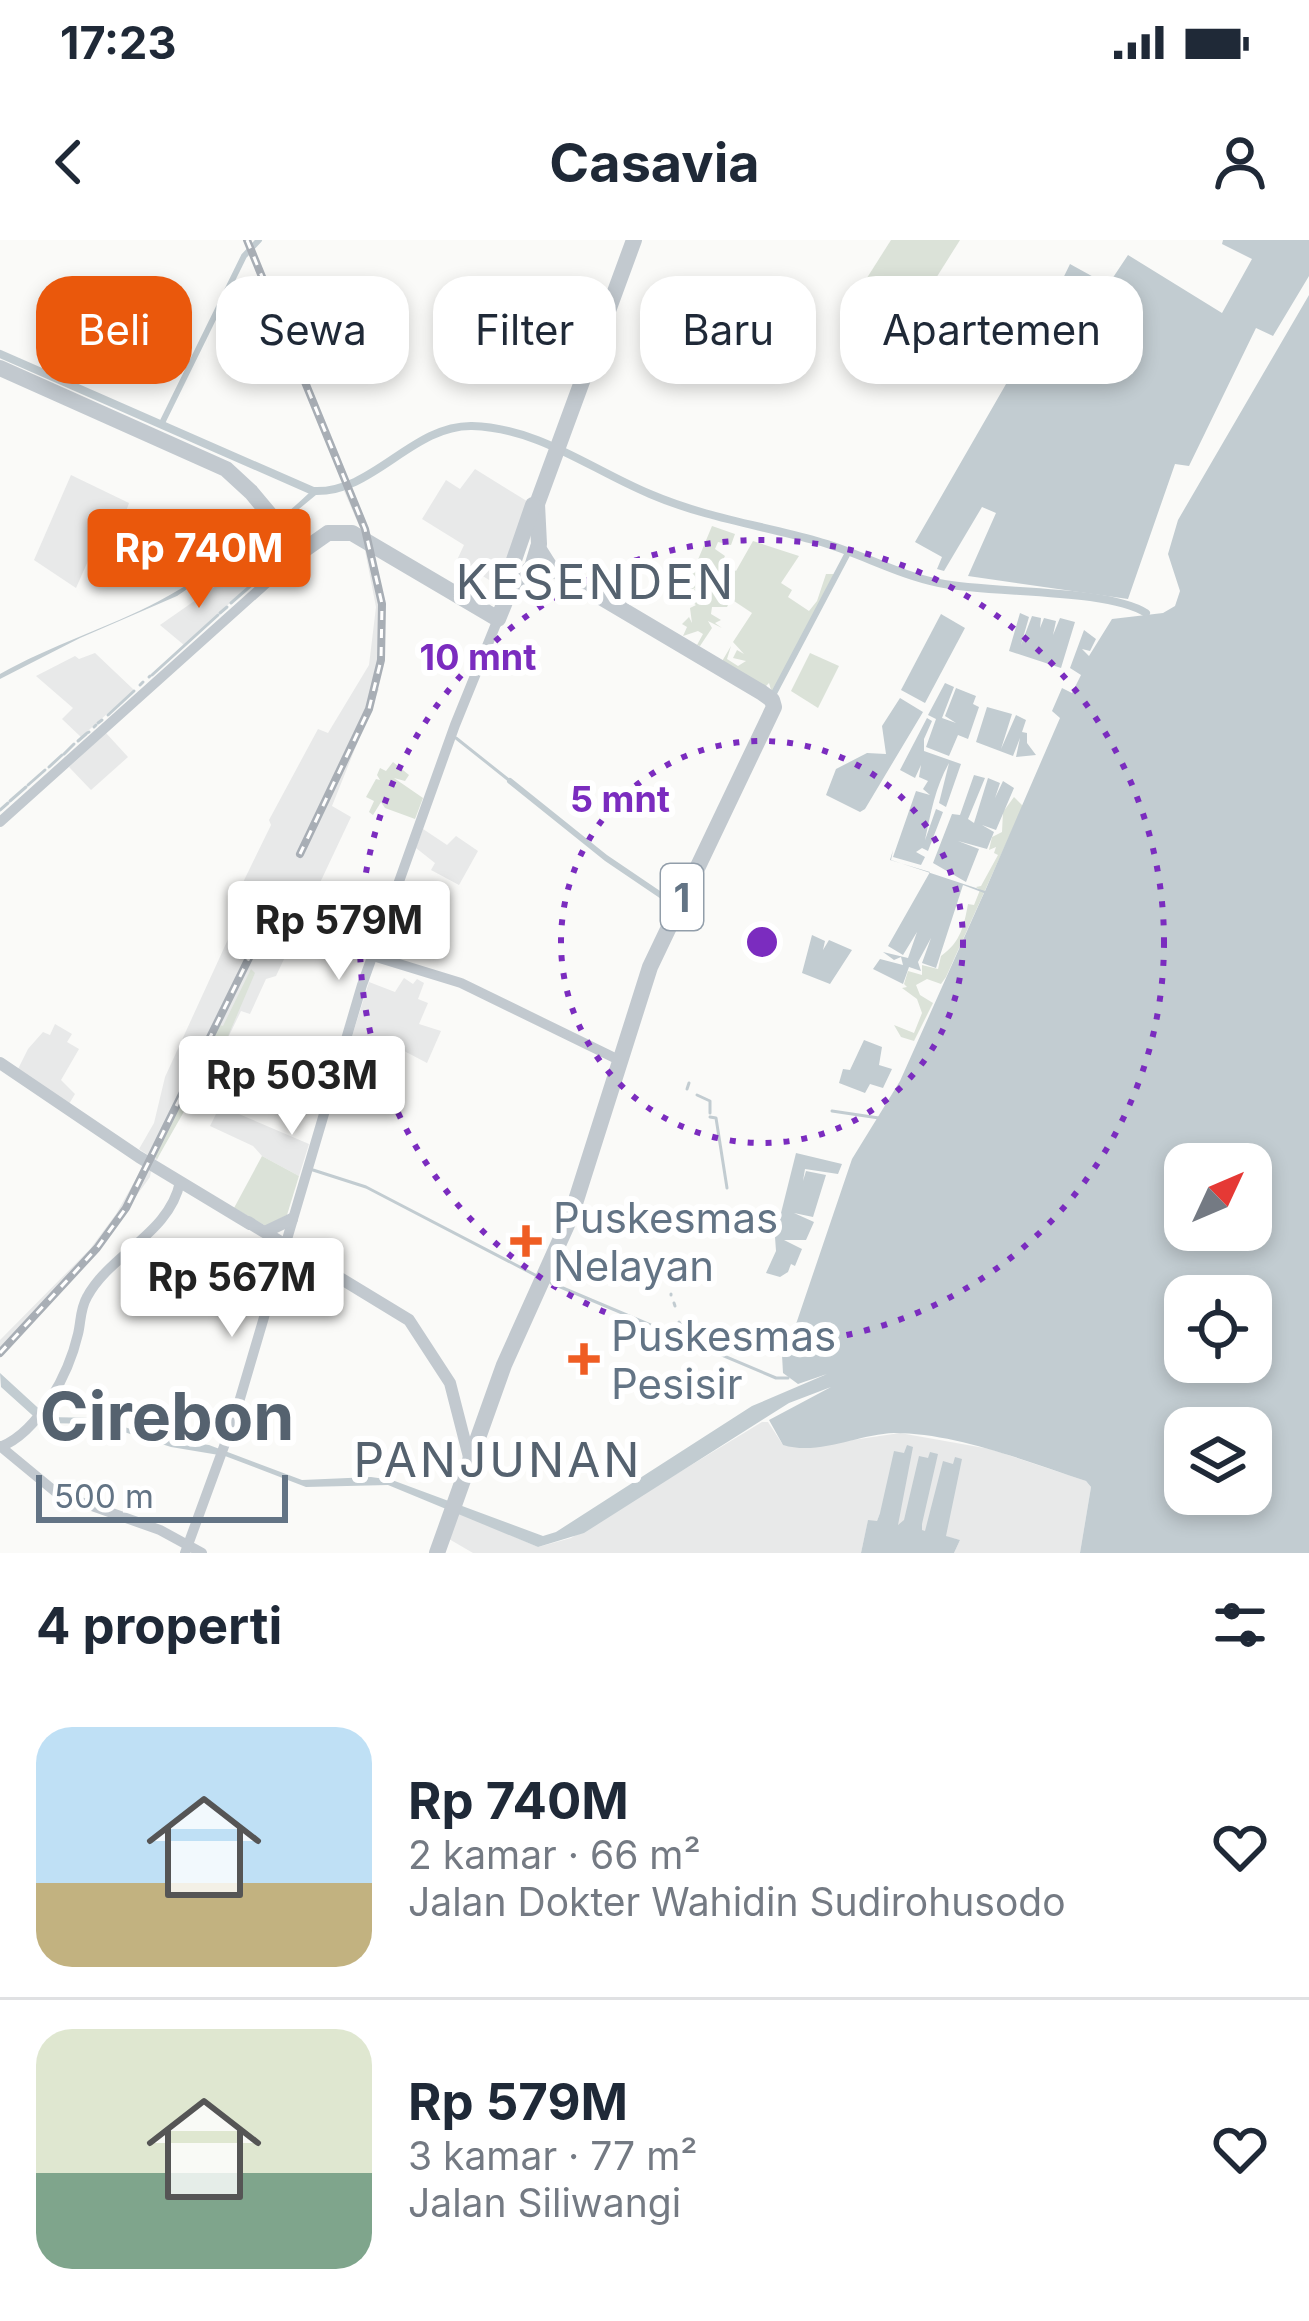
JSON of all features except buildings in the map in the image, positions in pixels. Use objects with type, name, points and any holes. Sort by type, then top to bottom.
[{"type":"highway","points":[[0,368],[226,469],[300,550],[322,530],[349,527],[492,616],[532,565],[554,447],[631,244]]},
{"type":"highway","name":"1","points":[[437,1553],[572,1216],[652,962],[771,715],[771,700],[532,565],[533,542]]},
{"type":"main road","points":[[0,818],[300,550]]},
{"type":"main road","points":[[187,1548],[235,1409],[276,1238],[292,1220],[373,956],[492,616]]},
{"type":"main road","points":[[373,956],[461,983],[621,1061]]},
{"type":"main road","points":[[0,1063],[137,1154],[409,1320],[450,1383],[473,1455]]},
{"type":"main road","points":[[180,1180],[162,1218],[87,1297],[78,1335],[56,1389],[20,1436],[0,1446],[58,1494],[202,1553]]},
{"type":"shaded area","points":[[891,240],[960,240],[937,276],[868,276]]},
{"type":"shaded area","points":[[1223,240],[1309,240],[1309,276],[1273,336],[1256,328],[1189,466],[1175,464],[1128,599],[968,576],[996,513],[982,507],[944,571],[937,569],[942,557],[915,542],[1006,384],[1143,384],[1143,276],[1114,276],[1128,255],[1222,313],[1252,259],[1222,244]]},
{"type":"shaded area","points":[[1070,264],[1092,276],[1064,276]]},
{"type":"shaded area","points":[[1309,295],[1309,1553],[1080,1553],[1091,1487],[1086,1481],[992,1450],[918,1434],[881,1434],[811,1448],[783,1445],[769,1420],[831,1387],[789,1403],[584,1533],[538,1547],[388,1485],[306,1487],[225,1456],[171,1447],[99,1424],[41,1423],[1,1387],[0,1373],[48,1417],[96,1418],[159,1438],[209,1445],[302,1480],[392,1480],[543,1536],[556,1532],[752,1406],[827,1374],[798,1384],[783,1373],[782,1355],[852,1159],[900,1081],[984,893],[963,885],[936,968],[922,963],[931,938],[918,962],[921,971],[909,967],[903,984],[873,969],[880,959],[903,965],[901,957],[894,960],[883,952],[908,958],[917,932],[903,955],[888,946],[930,873],[985,891],[1060,718],[1052,711],[1062,688],[1072,693],[1081,675],[1070,668],[1084,630],[1096,639],[1090,651],[1082,649],[1089,656],[1112,619],[1163,613],[1175,606],[1180,591],[1168,554],[1178,520]]},
{"type":"shaded area","points":[[475,469],[530,503],[502,588],[457,560],[464,545],[422,519],[446,480],[460,489]]},
{"type":"shaded area","points":[[71,475],[129,503],[124,517],[110,511],[76,588],[34,560]]},
{"type":"shaded area","points":[[350,488],[376,561],[384,631],[379,689],[332,806],[351,817],[276,976],[266,979],[250,1014],[241,1011],[202,1091],[192,1087],[157,1160],[153,1159],[150,1177],[97,1250],[0,1356],[0,1340],[90,1249],[145,1163],[148,1155],[139,1149],[154,1123],[165,1077],[235,924],[230,909],[271,825],[269,820],[318,729],[328,733],[369,665],[376,607],[361,530],[344,491]]},
{"type":"shaded area","points":[[322,490],[177,596],[0,679],[0,674],[19,664],[178,590],[257,537],[309,493]]},
{"type":"shaded area","points":[[712,526],[735,534],[731,545],[718,542],[715,549],[725,556],[722,562],[736,571],[753,541],[799,556],[781,583],[792,590],[788,597],[809,611],[826,574],[834,574],[772,693],[769,683],[764,688],[721,663],[731,646],[727,659],[738,666],[746,661],[733,658],[737,650],[744,654],[733,642],[752,613],[731,599],[727,607],[712,607],[711,614],[721,620],[715,623],[722,628],[708,621],[712,628],[700,646],[703,634],[698,631],[683,636],[687,627],[682,624],[689,617],[692,623],[690,608],[696,605],[690,601],[695,588],[683,593],[686,576],[694,578]]},
{"type":"shaded area","points":[[243,567],[255,580],[184,645],[160,625]]},
{"type":"shaded area","points":[[1020,613],[1029,617],[1021,645],[1032,616],[1041,618],[1040,628],[1044,618],[1056,621],[1053,635],[1060,618],[1075,622],[1061,668],[1009,651]]},
{"type":"shaded area","points":[[941,614],[965,628],[925,703],[901,690]]},
{"type":"shaded area","points":[[95,653],[134,690],[81,737],[62,719],[73,708],[36,676],[75,656]]},
{"type":"shaded area","points":[[810,653],[839,666],[818,708],[791,691]]},
{"type":"shaded area","points":[[945,683],[954,687],[942,718],[956,723],[945,716],[956,688],[976,696],[973,704],[979,707],[968,739],[958,735],[949,756],[926,747],[936,719],[928,715]]},
{"type":"shaded area","points":[[900,698],[923,712],[865,809],[860,812],[826,795],[836,769],[867,753],[886,754],[882,726]]},
{"type":"shaded area","points":[[987,707],[1012,714],[1001,749],[1016,715],[1026,720],[1022,732],[1027,733],[1027,743],[1036,755],[1016,757],[1020,738],[1013,756],[976,742]]},
{"type":"shaded area","points":[[927,718],[932,721],[924,751],[961,764],[946,807],[939,803],[949,763],[940,782],[925,840],[936,809],[943,812],[928,851],[916,852],[925,857],[921,865],[893,857],[916,791],[930,795],[923,789],[928,781],[919,777],[921,765],[915,778],[900,770]]},
{"type":"shaded area","points":[[106,733],[128,757],[91,790],[69,767]]},
{"type":"shaded area","points":[[393,762],[409,775],[405,781],[394,778],[423,798],[415,819],[381,802],[373,815],[369,812],[374,801],[366,797],[376,779],[380,780],[380,768],[386,771]]},
{"type":"shaded area","points":[[974,775],[985,778],[968,819],[974,823],[988,778],[1000,783],[995,798],[1003,781],[1014,788],[996,830],[982,825],[994,832],[987,849],[958,841],[979,849],[966,882],[933,863],[952,814],[960,815]]},
{"type":"shaded area","points":[[1014,797],[1023,806],[946,977],[941,984],[927,979],[916,985],[920,995],[933,1003],[914,1041],[901,1037],[894,1025],[914,1033],[922,1013],[917,999],[902,988],[907,987],[908,971],[922,975],[922,965],[938,969],[941,956],[957,939],[968,904],[974,905],[980,890],[976,887],[998,855],[996,847],[989,850],[992,837],[1002,832],[1003,812]]},
{"type":"shaded area","points":[[423,829],[447,845],[456,836],[478,851],[459,885],[431,870],[435,863],[416,848]]},
{"type":"shaded area","points":[[812,935],[825,941],[823,950],[829,940],[852,950],[830,984],[802,973]]},
{"type":"shaded area","points":[[251,969],[255,973],[212,1083],[193,1095],[194,1105],[186,1108],[157,1159],[219,1025],[223,1026]]},
{"type":"shaded area","points":[[404,978],[413,984],[417,979],[424,983],[418,999],[428,1003],[419,1024],[441,1031],[427,1063],[387,1042],[395,1050],[385,1068],[379,1067],[372,1089],[340,1075],[369,982],[395,992]]},
{"type":"shaded area","points":[[55,1024],[72,1034],[67,1042],[79,1049],[61,1080],[75,1094],[69,1104],[18,1069],[28,1049],[43,1032],[50,1035]]},
{"type":"shaded area","points":[[864,1040],[882,1047],[879,1065],[892,1069],[883,1088],[870,1084],[865,1093],[839,1083]]},
{"type":"shaded area","points":[[220,1106],[309,1144],[299,1176],[253,1146],[210,1126]]},
{"type":"shaded area","points":[[796,1153],[842,1164],[838,1174],[805,1169],[803,1181],[806,1171],[826,1175],[813,1217],[794,1213],[814,1222],[806,1240],[784,1240],[802,1249],[795,1266],[791,1264],[780,1277],[766,1273],[776,1251],[775,1237]]},
{"type":"shaded area","points":[[262,1156],[299,1176],[287,1215],[266,1226],[234,1208]]},
{"type":"shaded area","points":[[768,1422],[783,1445],[805,1447],[900,1433],[990,1449],[1086,1481],[1091,1487],[1080,1553],[954,1553],[960,1540],[897,1525],[880,1513],[877,1521],[868,1521],[861,1553],[473,1553],[449,1539],[459,1513],[538,1547],[571,1538]]},
{"type":"shaded area","points":[[907,1445],[913,1447],[898,1525],[904,1520],[919,1456],[938,1454],[922,1524],[925,1531],[943,1461],[953,1464],[955,1457],[962,1459],[946,1536],[960,1540],[954,1553],[861,1553],[868,1520],[877,1521],[880,1513],[894,1451],[904,1453]]},
{"type":"waterway","points":[[162,423],[244,256],[259,240]]},
{"type":"waterway","points":[[0,354],[313,491],[355,482],[430,436],[450,429],[496,428],[564,451],[671,502],[796,535],[924,579],[1104,599],[1146,613]]},
{"type":"waterway","points":[[772,697],[849,551]]},
{"type":"waterway","points":[[258,579],[285,555]]},
{"type":"waterway","points":[[231,603],[255,582]]},
{"type":"waterway","points":[[220,613],[227,607]]},
{"type":"waterway","points":[[152,675],[218,615]]},
{"type":"waterway","points":[[140,685],[143,682]]},
{"type":"waterway","points":[[108,715],[134,691]]},
{"type":"waterway","points":[[98,723],[102,720]]},
{"type":"waterway","points":[[78,741],[86,734]]},
{"type":"waterway","points":[[456,738],[510,781]]},
{"type":"waterway","points":[[64,754],[74,744]]},
{"type":"waterway","points":[[49,767],[62,755]]},
{"type":"waterway","points":[[28,785],[45,770]]},
{"type":"waterway","points":[[510,781],[606,858],[668,900],[674,898]]},
{"type":"waterway","points":[[10,801],[26,787]]},
{"type":"waterway","points":[[0,810],[8,803]]},
{"type":"waterway","points":[[687,1089],[689,1083]]},
{"type":"waterway","points":[[697,1095],[710,1101],[710,1113]]},
{"type":"waterway","points":[[832,1111],[879,1118]]},
{"type":"waterway","points":[[710,1117],[716,1118],[727,1188]]},
{"type":"waterway","points":[[313,1170],[366,1187],[537,1276]]},
{"type":"waterway","points":[[551,1283],[776,1378],[788,1378]]},
{"type":"waterway","points":[[679,1322],[682,1327]]},
{"type":"railway","points":[[247,240],[365,529],[382,604],[381,660],[369,709],[300,854]]},
{"type":"railway","points":[[0,1353],[97,1248],[126,1208],[281,893]]},
{"type":"place","name":"Puskesmas Nelayan","points":[[526,1241]]},
{"type":"place","name":"Puskesmas Pesisir","points":[[584,1359]]},
{"type":"district","name":"KESENDEN","points":[[596,581]]},
{"type":"district","name":"Cirebon","points":[[167,1416]]},
{"type":"district","name":"PANJUNAN","points":[[498,1459]]}]
